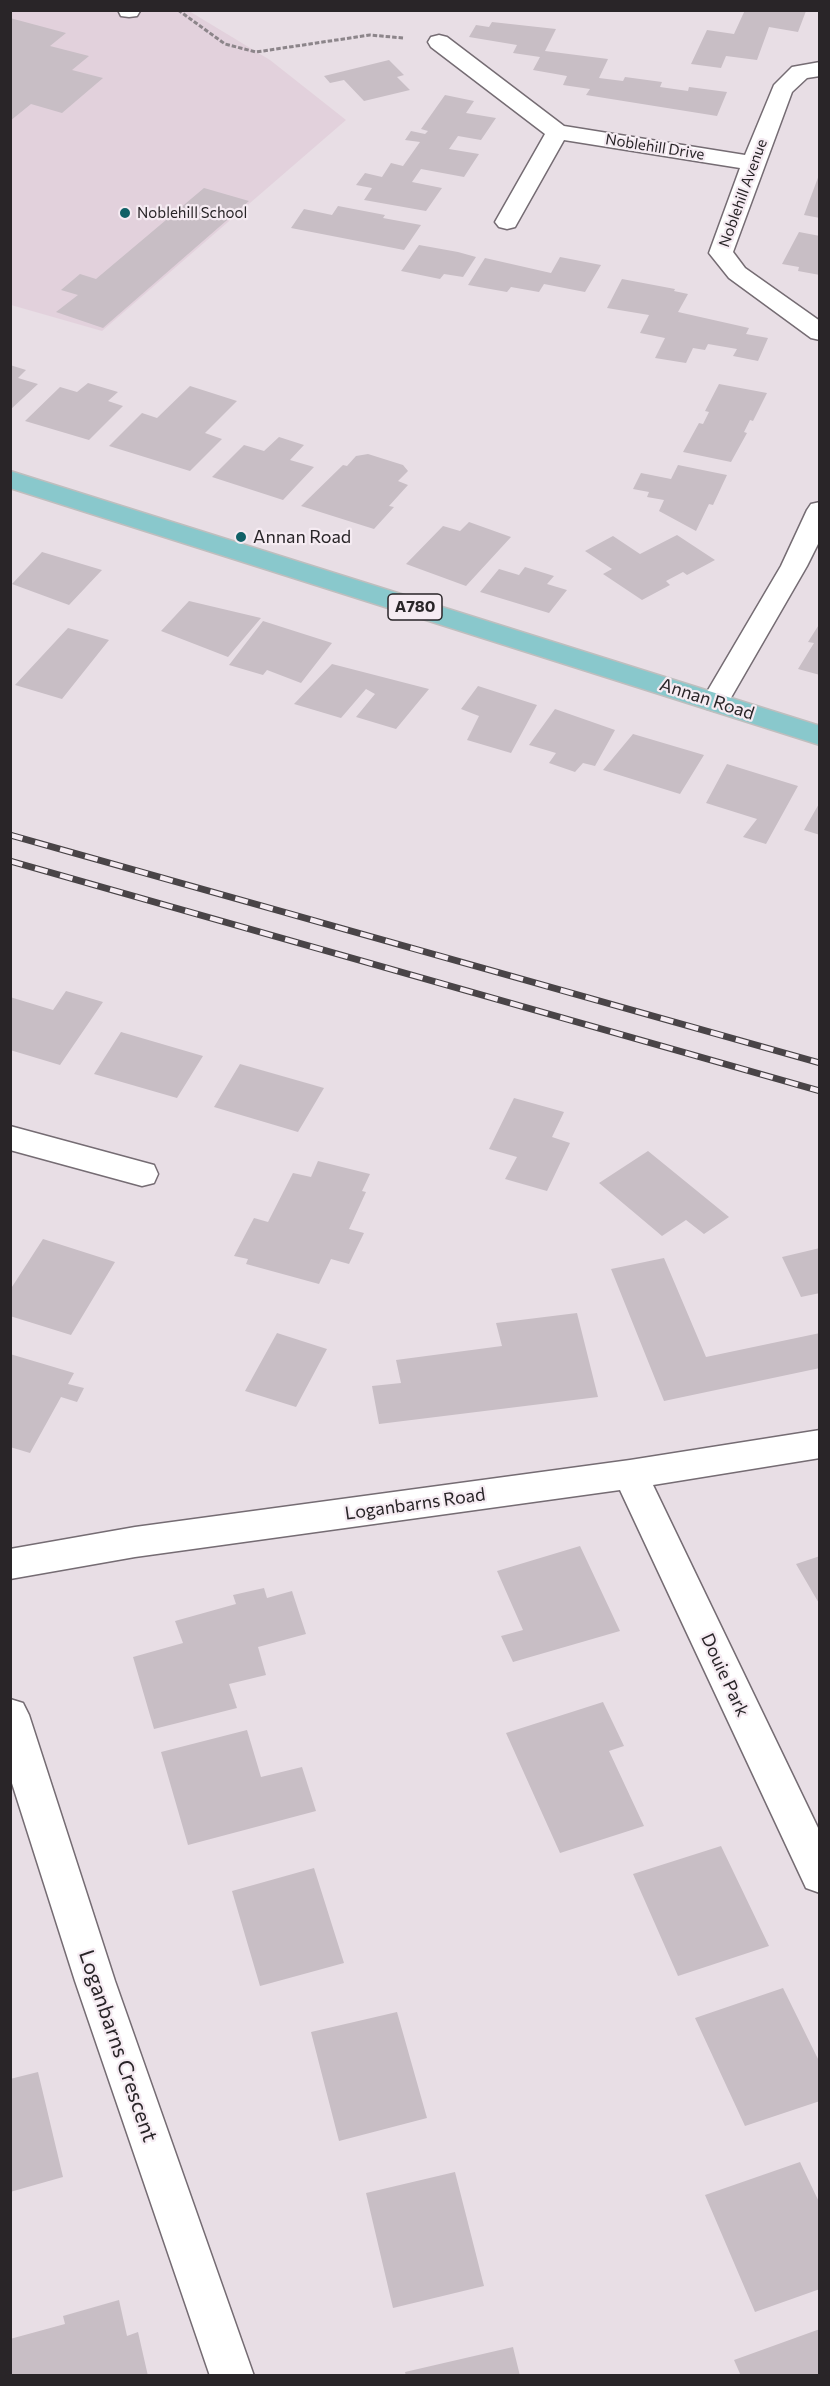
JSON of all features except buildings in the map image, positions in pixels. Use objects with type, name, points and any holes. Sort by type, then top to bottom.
[{"type":"main road","name":"Annan Road","points":[[10,478],[819,736]]},
{"type":"street","name":"Noblehill Drive","points":[[439,42],[557,132],[753,163]]},
{"type":"street","name":"Noblehill Avenue","points":[[819,69],[800,72],[782,90],[721,254],[737,273],[819,333]]},
{"type":"street","points":[[507,222],[557,132]]},
{"type":"street","points":[[715,702],[794,566],[819,510]]},
{"type":"street","points":[[10,1138],[142,1174]]},
{"type":"street","name":"Loganbarns Road","points":[[10,1564],[135,1542],[630,1474],[819,1444]]},
{"type":"street","name":"Douie Park","points":[[630,1474],[819,1875]]},
{"type":"street","name":"Loganbarns Crescent","points":[[10,1715],[94,1981],[232,2376]]},
{"type":"path","points":[[178,10],[225,44],[256,52],[370,35],[439,42]]},
{"type":"shaded area","name":"Noblehill School","points":[[10,11],[189,11],[270,60],[346,120],[102,331],[11,305]]},
{"type":"railway","points":[[10,835],[820,1063]]},
{"type":"railway","points":[[10,861],[820,1091]]},
{"type":"place","name":"Noblehill School","points":[[125,213]]},
{"type":"place","name":"Annan Road","points":[[241,537]]}]
